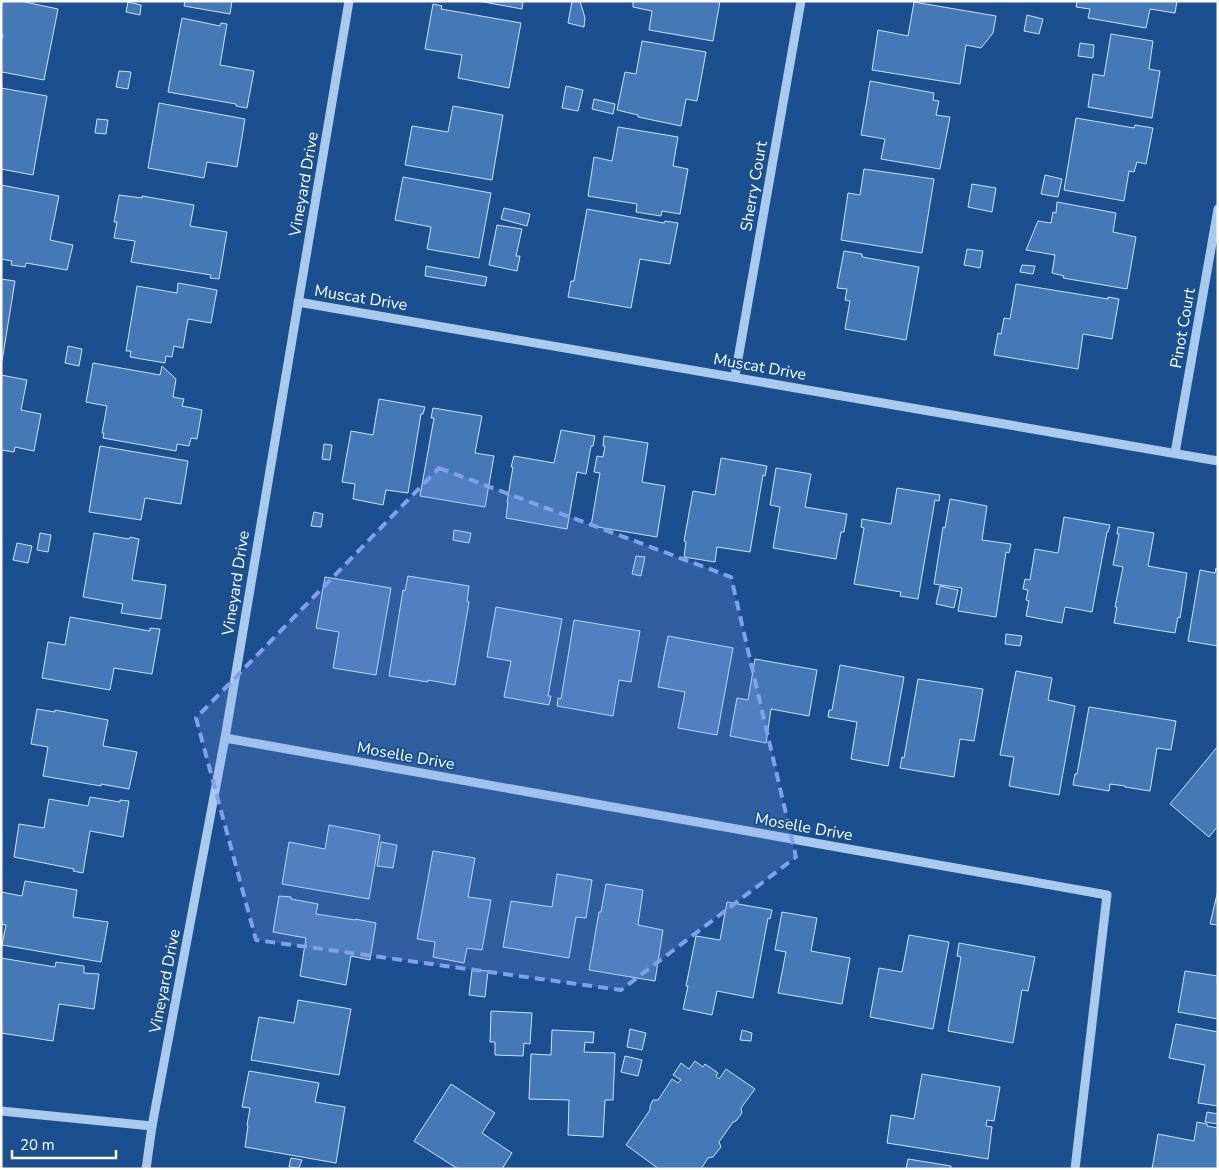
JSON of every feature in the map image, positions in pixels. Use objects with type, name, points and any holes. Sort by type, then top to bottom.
[{"type":"street","name":"Vineyard Drive","points":[[146,1169],[152,1126],[225,738],[349,1]]},
{"type":"street","name":"Sherry Court","points":[[735,376],[801,1]]},
{"type":"street","name":"Pinot Court","points":[[1174,453],[1218,209]]},
{"type":"street","name":"Muscat Drive","points":[[298,302],[735,376],[1218,461]]},
{"type":"street","name":"Moselle Drive","points":[[225,738],[1107,895],[1075,1169]]},
{"type":"street","points":[[1,1111],[152,1126]]},
{"type":"highlighted area","points":[[439,468],[731,577],[796,857],[621,990],[256,940],[196,718]]},
{"type":"building","points":[[1,1],[20,1],[58,9],[44,80],[2,72],[1,75],[1,41],[3,35],[1,34]]},
{"type":"building","points":[[185,1],[232,1],[230,14],[184,6]]},
{"type":"building","points":[[478,1],[523,1],[522,9]]},
{"type":"building","points":[[572,1],[580,1],[585,18],[584,27],[568,23]]},
{"type":"building","points":[[629,1],[720,1],[713,41],[649,30],[652,11],[633,7],[633,2]]},
{"type":"building","points":[[1077,1],[1177,1],[1175,13],[1150,9],[1146,28],[1088,18],[1090,9],[1076,7]]},
{"type":"building","points":[[128,2],[141,5],[140,15],[126,12]]},
{"type":"building","points":[[914,2],[996,16],[993,33],[981,48],[966,45],[960,84],[872,70],[878,30],[908,36]]},
{"type":"building","points":[[433,4],[442,6],[441,9],[521,23],[509,88],[458,78],[462,55],[425,49]]},
{"type":"building","points":[[1027,15],[1043,19],[1039,34],[1024,31]]},
{"type":"building","points":[[182,18],[220,26],[221,23],[227,24],[220,65],[254,71],[247,108],[236,106],[236,104],[168,92]]},
{"type":"building","points":[[1111,34],[1153,41],[1149,69],[1160,71],[1152,118],[1088,107],[1093,74],[1104,76]]},
{"type":"building","points":[[642,41],[706,52],[697,101],[686,99],[681,126],[638,117],[638,115],[617,110],[625,72],[636,74]]},
{"type":"building","points":[[1080,43],[1094,45],[1093,58],[1078,56]]},
{"type":"building","points":[[119,71],[131,72],[128,89],[116,87]]},
{"type":"building","points":[[870,81],[934,93],[933,100],[939,101],[936,115],[950,117],[940,169],[881,159],[885,139],[861,135]]},
{"type":"building","points":[[566,86],[583,90],[578,111],[562,108]]},
{"type":"building","points":[[1,88],[47,96],[33,175],[1,169]]},
{"type":"building","points":[[594,99],[615,104],[613,114],[592,109]]},
{"type":"building","points":[[159,103],[245,119],[237,167],[207,162],[204,178],[148,168]]},
{"type":"building","points":[[453,106],[503,115],[492,180],[405,165],[412,126],[448,132]]},
{"type":"building","points":[[1076,118],[1134,128],[1135,125],[1153,128],[1146,164],[1137,162],[1134,172],[1129,171],[1124,201],[1064,190]]},
{"type":"building","points":[[97,119],[108,120],[106,134],[95,133]]},
{"type":"building","points":[[618,127],[678,137],[673,166],[688,169],[680,214],[662,211],[661,216],[636,212],[637,204],[588,196],[594,157],[612,161]]},
{"type":"building","points":[[864,169],[934,179],[922,253],[841,240],[848,193],[860,195]]},
{"type":"building","points":[[1045,175],[1062,179],[1058,197],[1041,194]]},
{"type":"building","points":[[403,177],[491,193],[479,258],[427,249],[431,227],[395,220]]},
{"type":"building","points":[[972,184],[996,188],[992,212],[968,207]]},
{"type":"building","points":[[1,185],[59,196],[50,240],[73,245],[67,270],[26,263],[25,267],[11,265],[12,261],[1,259]]},
{"type":"building","points":[[119,195],[142,198],[142,196],[194,205],[190,226],[227,232],[219,279],[210,278],[211,275],[131,262],[135,241],[114,238],[117,222],[114,222]]},
{"type":"building","points":[[1057,202],[1116,213],[1113,232],[1136,237],[1127,289],[1063,278],[1064,276],[1052,273],[1055,255],[1026,250],[1038,221],[1051,223],[1053,212],[1056,213]]},
{"type":"building","points":[[504,208],[530,214],[527,226],[501,219]]},
{"type":"building","points":[[587,209],[664,223],[665,221],[678,223],[670,264],[640,259],[631,308],[568,297],[571,281],[574,281]]},
{"type":"building","points":[[497,225],[522,229],[516,256],[520,256],[517,271],[489,265]]},
{"type":"building","points":[[967,249],[983,251],[980,268],[964,265]]},
{"type":"building","points":[[844,251],[862,254],[862,257],[919,267],[906,340],[845,329],[850,301],[845,300],[847,289],[837,288]]},
{"type":"building","points":[[1022,265],[1035,266],[1033,274],[1020,272]]},
{"type":"building","points":[[426,266],[487,277],[485,286],[425,276]]},
{"type":"building","points":[[1,279],[15,281],[2,361],[1,361]]},
{"type":"building","points":[[178,283],[217,290],[211,323],[188,319],[183,348],[174,346],[172,357],[166,356],[165,363],[130,357],[131,351],[126,351],[137,286],[177,293]]},
{"type":"building","points":[[1016,284],[1108,299],[1108,297],[1119,299],[1112,339],[1083,334],[1078,369],[994,355],[998,333],[1001,334],[1004,318],[1010,319]]},
{"type":"building","points":[[68,346],[82,349],[79,366],[65,363]]},
{"type":"building","points":[[93,363],[160,375],[162,366],[176,379],[173,397],[184,399],[182,406],[202,410],[197,439],[191,438],[189,446],[177,444],[176,451],[103,438],[104,433],[102,433],[107,406],[86,402]]},
{"type":"building","points":[[1,375],[27,380],[21,410],[41,414],[34,451],[15,447],[14,452],[1,450]]},
{"type":"building","points":[[379,399],[425,407],[423,414],[421,414],[408,493],[386,490],[383,505],[353,499],[355,484],[342,482],[351,431],[373,435]]},
{"type":"building","points":[[433,408],[482,416],[475,453],[494,456],[485,507],[420,496],[434,418],[431,418]]},
{"type":"building","points":[[561,430],[595,436],[593,446],[591,446],[586,474],[577,472],[567,529],[506,518],[513,467],[511,467],[514,456],[554,463]]},
{"type":"building","points":[[604,436],[648,443],[642,482],[665,486],[657,537],[591,526],[600,473],[594,472],[597,456],[603,457]]},
{"type":"building","points":[[324,444],[332,445],[330,460],[322,459]]},
{"type":"building","points":[[100,446],[188,461],[181,504],[145,498],[141,520],[89,512]]},
{"type":"building","points":[[721,458],[767,466],[765,476],[763,475],[750,552],[717,547],[715,562],[684,557],[686,542],[684,541],[693,491],[715,495]]},
{"type":"building","points":[[776,468],[811,474],[805,507],[847,514],[844,532],[841,532],[836,559],[773,548],[780,507],[770,505]]},
{"type":"building","points":[[897,488],[940,495],[939,501],[935,500],[918,599],[900,596],[901,592],[854,584],[864,528],[861,527],[862,519],[891,524]]},
{"type":"building","points":[[950,499],[987,506],[982,540],[1011,544],[1009,553],[1006,552],[996,617],[958,611],[962,588],[934,584],[943,527],[945,528]]},
{"type":"building","points":[[314,512],[323,514],[321,527],[311,526]]},
{"type":"building","points":[[1064,517],[1110,525],[1107,532],[1092,612],[1065,607],[1062,623],[1026,616],[1029,601],[1026,600],[1028,590],[1023,589],[1025,579],[1030,580],[1035,549],[1058,553]]},
{"type":"building","points":[[1118,527],[1154,533],[1148,566],[1187,573],[1180,618],[1178,617],[1175,633],[1114,623],[1117,607],[1115,607],[1123,567],[1113,565],[1119,534],[1117,534]]},
{"type":"building","points":[[454,530],[471,533],[469,543],[453,540]]},
{"type":"building","points":[[40,533],[51,535],[48,552],[37,550]]},
{"type":"building","points":[[94,533],[139,539],[132,580],[166,585],[161,619],[121,613],[123,604],[83,597]]},
{"type":"building","points":[[17,543],[32,546],[28,563],[13,560]]},
{"type":"building","points":[[636,556],[645,557],[641,576],[632,574]]},
{"type":"building","points":[[1216,568],[1218,569],[1218,646],[1188,641],[1200,570],[1215,573]]},
{"type":"building","points":[[408,576],[469,586],[467,601],[469,602],[455,685],[389,676],[403,590],[405,591]]},
{"type":"building","points":[[325,577],[391,588],[376,675],[333,668],[339,632],[316,628]]},
{"type":"building","points":[[940,586],[958,590],[954,608],[936,604]]},
{"type":"building","points":[[496,607],[562,619],[548,696],[551,696],[549,705],[504,697],[511,661],[487,657]]},
{"type":"building","points":[[70,617],[150,631],[150,628],[160,629],[152,674],[114,668],[110,690],[42,678],[48,642],[65,645]]},
{"type":"building","points":[[574,620],[640,631],[631,682],[619,680],[613,716],[557,706],[558,698],[561,699]]},
{"type":"building","points":[[1006,634],[1022,636],[1020,646],[1005,644]]},
{"type":"building","points":[[668,636],[733,648],[717,735],[678,728],[685,692],[658,687]]},
{"type":"building","points":[[755,659],[817,670],[809,716],[771,709],[766,743],[730,736],[737,698],[748,700]]},
{"type":"building","points":[[840,665],[904,677],[888,766],[851,759],[857,722],[828,717],[829,710],[832,710]]},
{"type":"building","points":[[1016,671],[1052,678],[1048,700],[1075,706],[1059,795],[1009,786],[1014,757],[1000,755]]},
{"type":"building","points":[[918,679],[983,689],[974,741],[960,739],[954,777],[900,768],[902,757],[904,758]]},
{"type":"building","points":[[1089,707],[1176,721],[1171,750],[1157,748],[1150,791],[1110,784],[1109,791],[1073,785],[1075,774],[1077,774]]},
{"type":"building","points":[[37,709],[55,712],[55,710],[108,720],[103,746],[137,752],[129,789],[43,776],[48,747],[31,744]]},
{"type":"building","points":[[1218,746],[1218,826],[1209,837],[1170,804]]},
{"type":"building","points":[[90,797],[120,802],[120,800],[129,801],[123,837],[90,831],[83,873],[73,871],[74,869],[14,857],[19,824],[44,828],[49,799],[88,806]]},
{"type":"building","points":[[329,825],[380,835],[369,899],[282,884],[289,842],[325,849]]},
{"type":"building","points":[[381,842],[397,845],[393,868],[377,866]]},
{"type":"building","points":[[433,851],[475,858],[468,897],[491,900],[482,950],[467,948],[464,963],[433,957],[435,942],[417,939]]},
{"type":"building","points":[[557,874],[592,880],[586,918],[576,917],[569,958],[503,947],[511,901],[552,907]]},
{"type":"building","points":[[25,881],[77,890],[73,917],[108,922],[101,962],[2,945],[6,925],[1,924],[1,892],[22,896]]},
{"type":"building","points":[[606,884],[643,890],[638,925],[663,930],[655,981],[589,970]]},
{"type":"building","points":[[1218,890],[1218,925],[1210,924]]},
{"type":"building","points":[[279,896],[318,904],[316,914],[376,923],[370,960],[351,956],[346,985],[300,976],[306,938],[273,932]]},
{"type":"building","points":[[727,902],[772,910],[770,919],[768,918],[753,998],[717,991],[712,1015],[683,1009],[696,936],[720,940]]},
{"type":"building","points":[[782,912],[817,918],[811,951],[850,958],[842,1004],[778,993],[786,952],[775,950]]},
{"type":"building","points":[[909,935],[949,942],[933,1029],[870,1017],[879,968],[902,972]]},
{"type":"building","points":[[959,943],[1035,957],[1028,991],[1022,990],[1013,1043],[948,1031],[961,957],[957,956]]},
{"type":"building","points":[[1,958],[55,967],[56,962],[84,966],[84,973],[99,974],[94,1009],[59,1004],[53,1041],[1,1033]]},
{"type":"building","points":[[472,970],[488,971],[485,997],[469,995]]},
{"type":"building","points":[[1185,971],[1218,976],[1218,1019],[1178,1012]]},
{"type":"building","points":[[298,1000],[351,1009],[339,1075],[251,1060],[259,1017],[294,1023]]},
{"type":"building","points":[[491,1011],[532,1013],[530,1044],[524,1043],[523,1056],[495,1055],[495,1042],[490,1042]]},
{"type":"building","points":[[1176,1024],[1218,1032],[1218,1106],[1198,1103],[1205,1065],[1169,1058]]},
{"type":"building","points":[[630,1029],[646,1033],[642,1050],[627,1047]]},
{"type":"building","points":[[552,1030],[594,1032],[593,1043],[585,1042],[584,1052],[615,1053],[613,1100],[605,1100],[603,1137],[568,1135],[569,1100],[529,1099],[531,1054],[551,1055]]},
{"type":"building","points":[[742,1030],[752,1033],[751,1041],[740,1040]]},
{"type":"building","points":[[625,1056],[642,1060],[638,1076],[621,1072]]},
{"type":"building","points":[[695,1061],[703,1067],[705,1064],[718,1073],[716,1076],[719,1079],[726,1069],[755,1089],[741,1108],[742,1113],[719,1142],[721,1147],[713,1157],[708,1158],[701,1169],[659,1169],[626,1145],[650,1110],[653,1100],[658,1100],[672,1079],[678,1083],[681,1080],[673,1075],[681,1063],[689,1069]]},
{"type":"building","points":[[249,1071],[319,1083],[315,1102],[345,1107],[336,1163],[245,1147],[250,1108],[242,1107]]},
{"type":"building","points":[[922,1074],[1000,1087],[994,1121],[987,1120],[986,1126],[992,1127],[988,1159],[887,1143],[891,1115],[914,1119]]},
{"type":"building","points":[[451,1084],[495,1113],[482,1133],[512,1153],[502,1169],[458,1169],[414,1141]]},
{"type":"building","points":[[1207,1112],[1218,1114],[1218,1124],[1205,1122]]},
{"type":"building","points":[[1197,1122],[1218,1128],[1218,1169],[1152,1169],[1158,1134],[1194,1141]]},
{"type":"building","points":[[291,1158],[302,1160],[299,1168],[289,1167]]},
{"type":"building","points":[[908,1159],[951,1166],[951,1169],[906,1169]]}]
